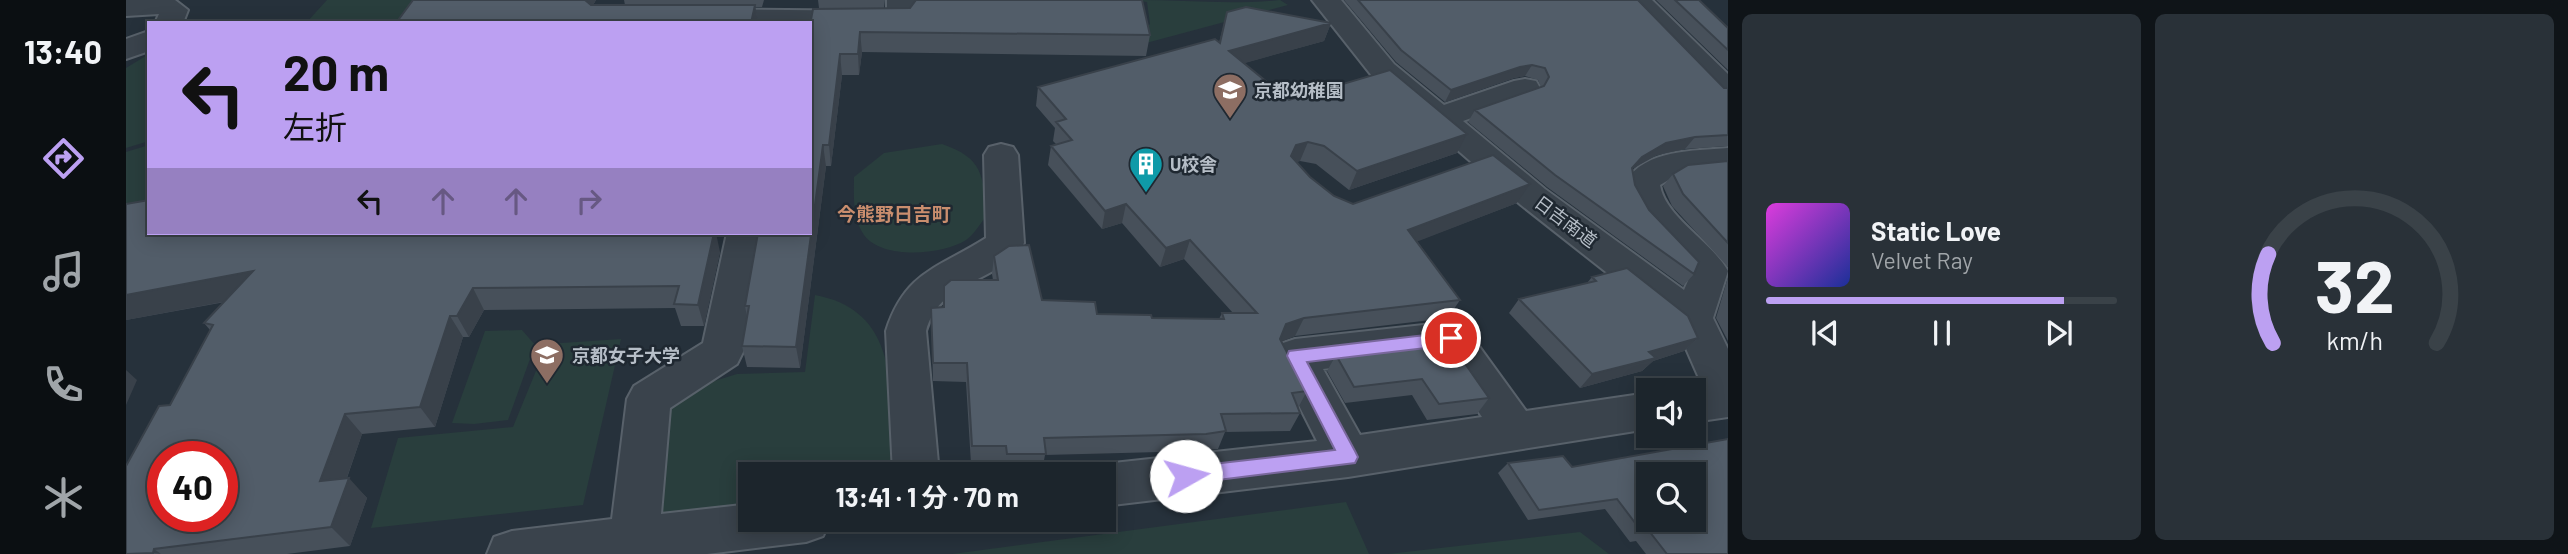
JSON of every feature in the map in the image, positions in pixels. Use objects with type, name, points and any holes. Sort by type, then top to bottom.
[{"type":"street","points":[[684,17],[789,14],[900,20],[901,0]]},
{"type":"street","points":[[1297,0],[1308,6],[1329,4]]},
{"type":"street","points":[[1636,0],[1728,91]]},
{"type":"street","name":"日吉南道","points":[[1329,4],[1383,69],[1439,118],[1533,197],[1693,318],[1728,397]]},
{"type":"street","points":[[126,8],[163,5],[174,10],[170,21]]},
{"type":"street","points":[[126,50],[147,41]]},
{"type":"street","points":[[1439,118],[1525,88]]},
{"type":"street","points":[[915,462],[906,331],[919,301],[933,285],[998,250],[1005,243],[1001,155]]},
{"type":"street","points":[[1447,171],[1486,158]]},
{"type":"street","points":[[1693,318],[1710,273],[1703,259],[1652,210],[1641,190],[1642,182],[1647,175],[1668,166],[1728,159]]},
{"type":"street","points":[[634,540],[649,400],[722,352],[745,235]]},
{"type":"street","points":[[1349,457],[1295,356],[1451,338],[1515,430]]},
{"type":"street","points":[[1706,402],[1728,397]]},
{"type":"street","points":[[1116,484],[1349,457],[1636,413]]},
{"type":"street","points":[[512,554],[738,528]]},
{"type":"green space","points":[[327,0],[413,0],[401,21],[308,21]]},
{"type":"green space","points":[[1136,0],[1280,0],[1288,5],[1120,50],[1150,24],[1147,2]]},
{"type":"green space","points":[[147,55],[147,142],[126,148],[126,68]]},
{"type":"green space","points":[[942,144],[956,149],[973,162],[982,179],[987,215],[969,238],[943,249],[898,252],[873,243],[864,235],[857,222],[854,177],[884,153]]},
{"type":"green space","points":[[147,146],[147,219],[126,223],[126,152]]},
{"type":"green space","points":[[815,295],[844,305],[865,320],[879,340],[887,364],[892,418],[892,462],[738,462],[738,506],[648,516],[669,414],[679,392],[737,374],[805,372]]},
{"type":"green space","points":[[522,330],[535,345],[508,420],[474,424],[452,423],[485,331]]},
{"type":"green space","points":[[621,339],[583,505],[371,528],[398,438],[513,427],[547,344]]},
{"type":"green space","points":[[1346,502],[1369,554],[952,554]]},
{"type":"green space","points":[[1580,532],[1609,554],[1388,554]]},
{"type":"building","points":[[413,0],[585,0],[591,5],[755,5],[751,21],[397,21]]},
{"type":"building","points":[[916,0],[1142,0],[1150,35],[860,32],[858,54],[840,54],[829,145],[823,145],[812,227],[811,21],[813,9],[910,8]]},
{"type":"building","points":[[1358,0],[1638,0],[1724,88],[1728,88],[1728,135],[1695,137],[1666,143],[1642,157],[1632,168],[1635,185],[1649,210],[1699,262],[1694,274],[1555,175],[1475,110],[1544,86],[1549,77],[1545,68],[1532,65],[1520,67],[1451,90],[1401,50]]},
{"type":"building","points":[[1675,0],[1699,0],[1728,28],[1728,50]]},
{"type":"building","points":[[1246,7],[1331,23],[1229,51],[1289,100],[1390,70],[1467,134],[1357,171],[1324,146],[1308,142],[1296,145],[1291,156],[1310,177],[1334,196],[1353,204],[1493,155],[1530,184],[1408,230],[1460,300],[1304,318],[1286,324],[1280,339],[1307,391],[1292,393],[1300,413],[1221,414],[1226,431],[1206,434],[1044,438],[1046,454],[1007,454],[1006,446],[972,446],[967,363],[933,363],[931,308],[944,307],[944,286],[951,280],[998,280],[994,256],[1009,246],[1029,245],[1042,300],[1095,302],[1097,314],[1151,315],[1152,318],[1224,319],[1222,313],[1257,313],[1190,240],[1166,248],[1126,204],[1105,211],[1051,146],[1072,140],[1056,122],[1066,119],[1038,87],[1215,39],[1220,43],[1227,12]]},
{"type":"building","points":[[1728,161],[1728,243],[1683,194],[1673,174],[1688,165]]},
{"type":"building","points":[[147,200],[147,235],[714,235],[698,305],[674,304],[679,286],[473,288],[457,316],[450,316],[420,407],[345,414],[320,481],[349,478],[331,527],[154,549],[153,553],[126,554],[126,466],[159,406],[170,405],[213,325],[204,323],[253,271],[126,295],[126,204]]},
{"type":"building","points":[[758,235],[811,235],[796,347],[742,346],[749,306],[745,306]]},
{"type":"building","points":[[1627,268],[1688,316],[1698,338],[1649,352],[1656,358],[1592,374],[1519,299],[1596,281],[1592,277]]},
{"type":"building","points":[[1450,342],[1489,398],[1439,404],[1422,379],[1354,387],[1336,355]]},
{"type":"building","points":[[1728,439],[1728,554],[1667,554],[1650,532],[1706,532],[1706,462],[1636,462],[1636,524],[1617,499],[1539,510],[1508,463],[1563,456],[1572,467],[1678,448],[1706,448],[1706,443]]},
{"type":"place","name":"京都幼稚園","points":[[1230,120]]},
{"type":"place","name":"U校舎","points":[[1146,194]]},
{"type":"place","name":"京都女子大学","points":[[547,385]]},
{"type":"district","name":"今熊野日吉町","points":[[894,213]]},
{"type":"route","points":[[1186,476],[1349,457],[1295,356],[1451,338]]}]
